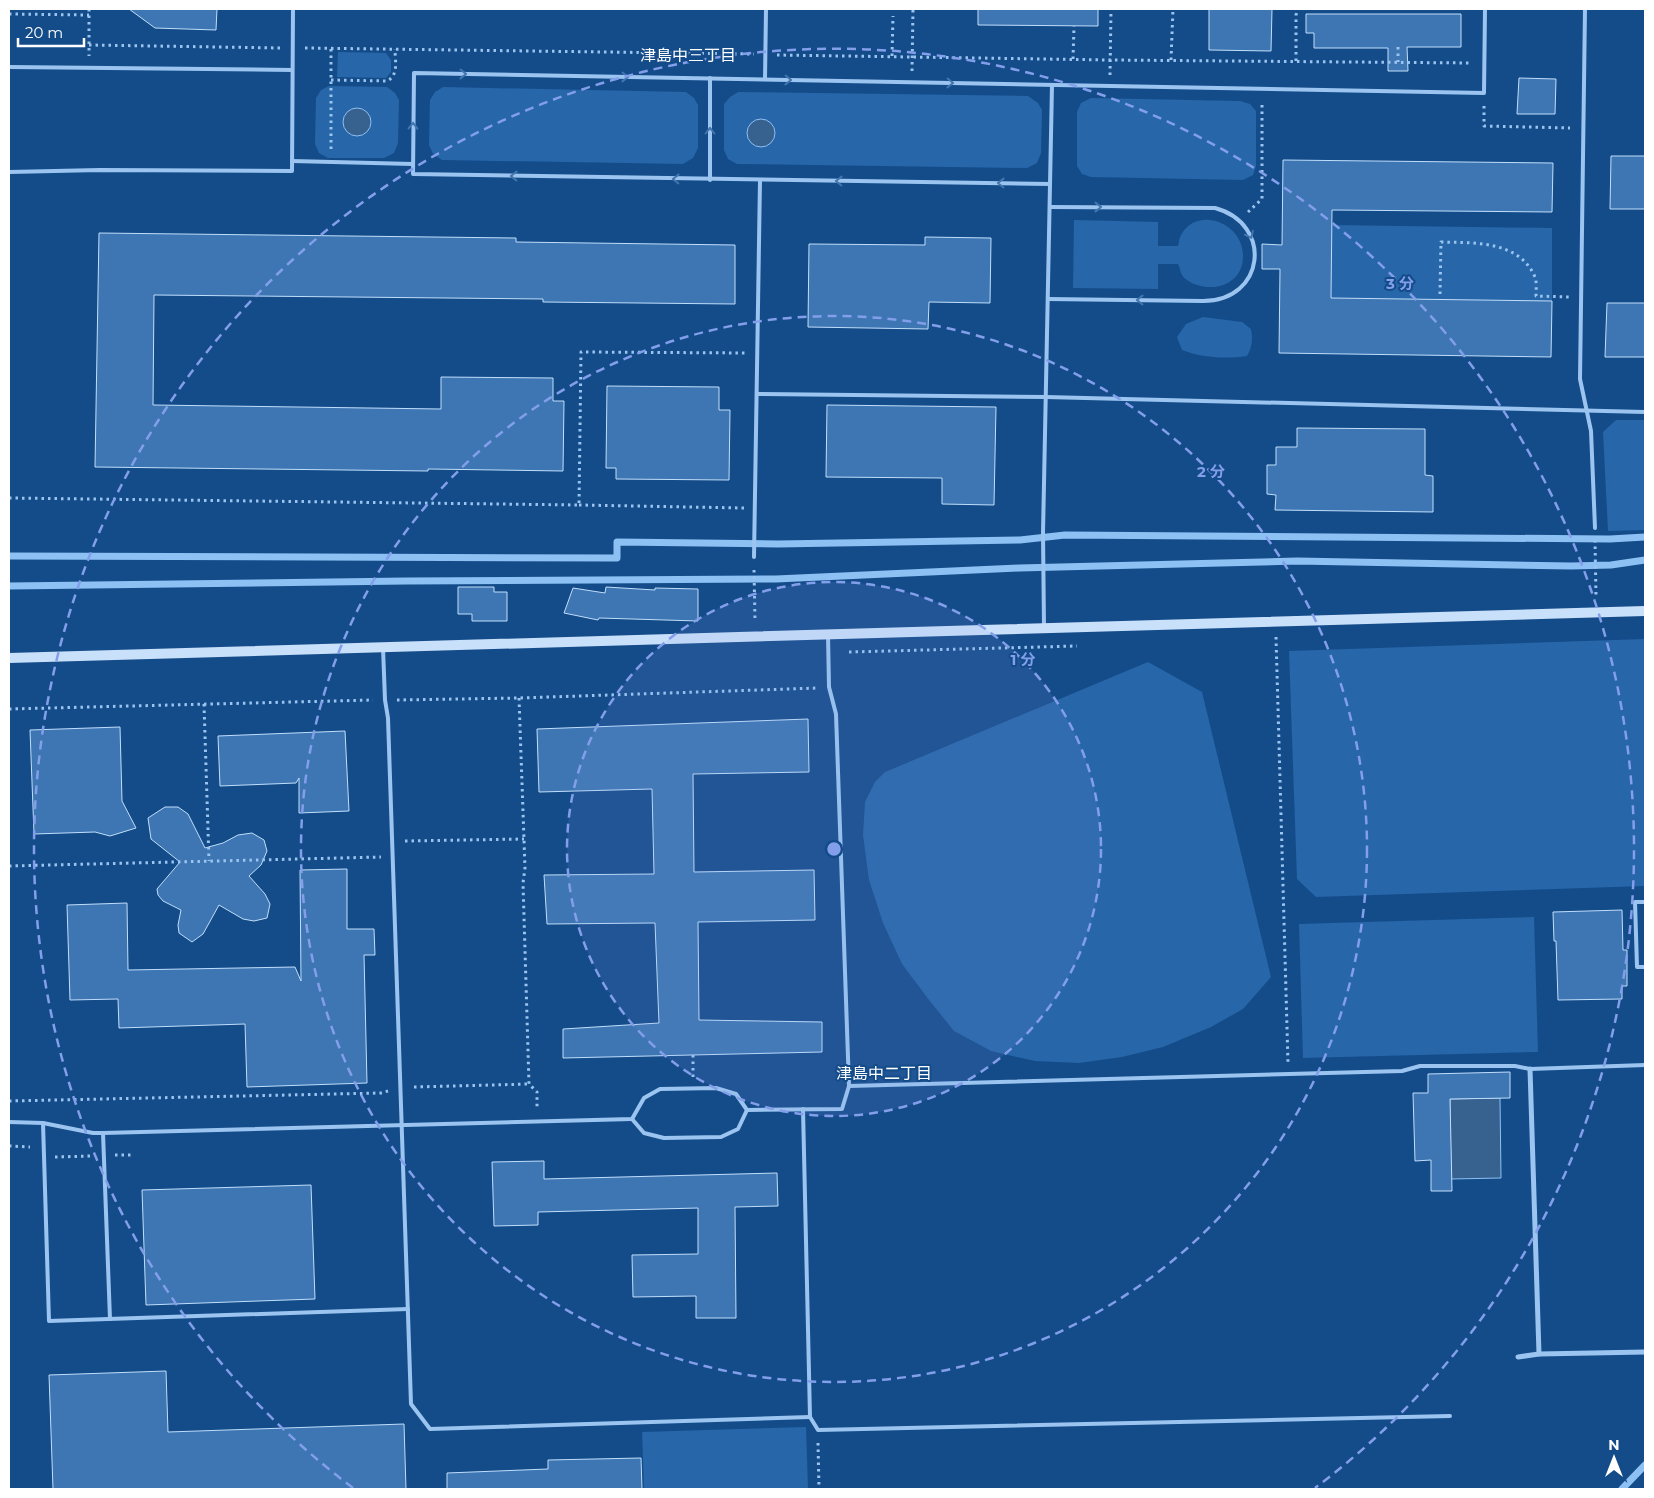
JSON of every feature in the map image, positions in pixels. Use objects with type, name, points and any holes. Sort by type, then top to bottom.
[{"type":"street","points":[[9,658],[1645,611]]},
{"type":"street","points":[[1530,1069],[1539,1354]]},
{"type":"street","points":[[1518,1357],[1539,1354],[1645,1352]]},
{"type":"lane","points":[[9,172],[100,170],[292,171],[293,9]]},
{"type":"lane","points":[[765,79],[766,9]]},
{"type":"lane","points":[[1050,184],[412,174],[414,73],[1484,93],[1485,9]]},
{"type":"lane","points":[[1585,9],[1580,379],[1591,431],[1595,528]]},
{"type":"lane","points":[[9,67],[292,70]]},
{"type":"lane","points":[[710,78],[710,180]]},
{"type":"lane","points":[[1044,628],[1043,534],[1052,84]]},
{"type":"lane","points":[[292,162],[413,164]]},
{"type":"lane","points":[[754,557],[760,180]]},
{"type":"lane","points":[[1048,299],[1203,301],[1222,299],[1235,293],[1247,280],[1254,266],[1255,250],[1250,233],[1240,220],[1226,211],[1215,208],[1050,207]]},
{"type":"lane","points":[[757,394],[1046,397],[1645,412]]},
{"type":"lane","points":[[747,1110],[842,1109],[849,1086],[836,714],[830,687],[828,634]]},
{"type":"lane","points":[[383,648],[393,841],[411,1404],[430,1430],[810,1417]]},
{"type":"lane","points":[[1645,902],[1635,902],[1637,967],[1645,967]]},
{"type":"lane","points":[[849,1086],[1402,1071],[1420,1066],[1515,1066],[1530,1069],[1645,1065]]},
{"type":"lane","points":[[632,1119],[644,1098],[660,1089],[716,1088],[736,1094],[747,1110]]},
{"type":"lane","points":[[803,1109],[810,1417],[818,1430],[1450,1416]]},
{"type":"lane","points":[[632,1119],[644,1133],[664,1138],[721,1137],[738,1129],[747,1110]]},
{"type":"lane","points":[[9,1122],[43,1123],[93,1133],[102,1133],[632,1119]]},
{"type":"lane","points":[[43,1123],[49,1322],[408,1309]]},
{"type":"lane","points":[[102,1133],[110,1319]]},
{"type":"path","points":[[89,9],[89,68]]},
{"type":"path","points":[[912,82],[913,9]]},
{"type":"path","points":[[1110,86],[1111,9]]},
{"type":"path","points":[[1171,60],[1173,9]]},
{"type":"path","points":[[1296,61],[1296,15],[1298,9]]},
{"type":"path","points":[[9,14],[89,15]]},
{"type":"path","points":[[892,56],[893,16]]},
{"type":"path","points":[[1073,59],[1074,26]]},
{"type":"path","points":[[89,45],[1110,60],[1484,63]]},
{"type":"path","points":[[1398,47],[1398,62]]},
{"type":"path","points":[[331,49],[331,162]]},
{"type":"path","points":[[331,80],[387,81],[392,79],[396,73],[396,49]]},
{"type":"path","points":[[1240,220],[1262,199],[1262,89]]},
{"type":"path","points":[[1484,93],[1484,126],[1583,129]]},
{"type":"path","points":[[1440,294],[1441,242],[1478,243],[1499,247],[1518,257],[1528,266],[1535,278],[1536,296],[1581,297]]},
{"type":"path","points":[[579,505],[581,352],[758,353]]},
{"type":"path","points":[[9,498],[755,508]]},
{"type":"path","points":[[1595,544],[1596,576]]},
{"type":"path","points":[[754,567],[755,637]]},
{"type":"path","points":[[1276,622],[1289,1074]]},
{"type":"path","points":[[9,708],[520,698],[830,687]]},
{"type":"path","points":[[520,698],[529,1084],[536,1092],[538,1121]]},
{"type":"path","points":[[204,704],[209,861]]},
{"type":"path","points":[[393,841],[524,838]]},
{"type":"path","points":[[9,866],[393,856]]},
{"type":"path","points":[[693,1055],[694,1088]]},
{"type":"path","points":[[9,1101],[381,1093],[401,1087],[529,1084]]},
{"type":"path","points":[[9,1146],[29,1146],[44,1157],[131,1155]]},
{"type":"path","points":[[818,1430],[819,1489]]},
{"type":"shaded area","points":[[338,52],[386,53],[391,60],[391,72],[386,78],[337,77]]},
{"type":"shaded area","points":[[329,86],[387,87],[395,93],[399,100],[398,143],[394,153],[384,158],[328,158],[319,153],[315,144],[316,98],[321,90]]},
{"type":"shaded area","points":[[443,87],[686,92],[694,98],[698,105],[698,148],[693,158],[683,164],[442,160],[433,154],[429,145],[430,100],[435,92]]},
{"type":"shaded area","points":[[738,92],[1028,96],[1038,103],[1042,110],[1041,153],[1037,163],[1027,168],[737,164],[728,159],[724,150],[724,104]]},
{"type":"shaded area","points":[[1091,98],[1240,101],[1250,104],[1256,111],[1256,166],[1253,175],[1243,180],[1091,177],[1082,174],[1077,166],[1077,112],[1081,103]]},
{"type":"shaded area","points":[[357,108],[367,112],[371,122],[367,132],[357,136],[347,132],[343,122],[347,112]]},
{"type":"shaded area","points":[[761,119],[771,123],[775,133],[771,143],[761,147],[751,143],[747,133],[751,123]]},
{"type":"shaded area","points":[[1074,220],[1158,222],[1158,246],[1178,246],[1181,235],[1188,226],[1197,221],[1218,222],[1235,234],[1241,243],[1242,264],[1234,278],[1220,286],[1212,287],[1194,284],[1181,274],[1178,264],[1158,264],[1158,289],[1073,288]]},
{"type":"shaded area","points":[[1332,225],[1552,228],[1552,301],[1331,298]]},
{"type":"shaded area","points":[[1203,317],[1242,322],[1251,329],[1252,343],[1247,356],[1214,357],[1182,350],[1177,337],[1186,324]]},
{"type":"shaded area","points":[[1616,420],[1645,420],[1645,530],[1608,531],[1603,432]]},
{"type":"shaded area","points":[[1645,639],[1645,886],[1316,897],[1297,879],[1289,651]]},
{"type":"shaded area","points":[[1148,662],[1202,692],[1271,977],[1243,1009],[1211,1027],[1163,1047],[1122,1057],[1079,1063],[1035,1061],[991,1051],[954,1031],[902,964],[883,923],[869,880],[863,835],[865,802],[875,782],[885,772]]},
{"type":"shaded area","points":[[1534,917],[1538,1052],[1303,1058],[1299,924]]},
{"type":"shaded area","points":[[1500,1098],[1501,1178],[1451,1179],[1450,1099]]},
{"type":"shaded area","points":[[806,1427],[808,1489],[644,1489],[642,1432]]},
{"type":"building","points":[[129,9],[217,9],[216,30],[155,28]]},
{"type":"building","points":[[978,9],[1098,9],[1098,26],[978,25]]},
{"type":"building","points":[[1209,9],[1272,9],[1271,51],[1209,50]]},
{"type":"building","points":[[1306,14],[1461,14],[1461,47],[1407,47],[1408,71],[1388,71],[1388,48],[1314,48],[1314,33],[1306,33]]},
{"type":"building","points":[[1519,78],[1556,79],[1555,114],[1517,114]]},
{"type":"building","points":[[1611,156],[1645,156],[1645,209],[1610,209]]},
{"type":"building","points":[[1283,160],[1553,163],[1552,212],[1332,210],[1331,298],[1552,301],[1551,357],[1279,353],[1280,269],[1262,269],[1262,244],[1282,245]]},
{"type":"building","points":[[99,233],[516,238],[516,242],[735,245],[735,304],[543,302],[543,299],[154,295],[153,405],[441,409],[441,377],[553,378],[553,401],[564,401],[563,471],[95,467]]},
{"type":"building","points":[[925,237],[991,238],[990,303],[929,302],[928,329],[808,327],[809,244],[925,245]]},
{"type":"building","points":[[1607,303],[1645,303],[1645,357],[1605,357]]},
{"type":"building","points":[[607,386],[719,387],[719,410],[730,410],[729,480],[616,479],[616,468],[606,468]]},
{"type":"building","points":[[827,405],[996,407],[994,505],[942,504],[942,478],[826,477]]},
{"type":"building","points":[[1297,428],[1425,429],[1425,475],[1433,476],[1433,512],[1275,510],[1276,495],[1267,494],[1267,465],[1276,465],[1276,447],[1297,447]]},
{"type":"building","points":[[458,587],[494,587],[494,592],[507,592],[507,621],[472,621],[472,614],[458,614]]},
{"type":"building","points":[[606,587],[655,590],[655,588],[698,589],[698,621],[599,618],[598,620],[564,613],[573,588],[605,593]]},
{"type":"building","points":[[808,719],[809,772],[693,774],[694,872],[814,870],[815,920],[698,922],[699,1020],[822,1022],[822,1052],[563,1058],[563,1029],[659,1023],[655,923],[547,924],[544,875],[654,874],[652,789],[539,792],[537,729]]},
{"type":"building","points":[[120,727],[122,801],[136,828],[110,836],[95,832],[34,834],[30,730]]},
{"type":"building","points":[[345,731],[349,811],[299,813],[299,778],[296,783],[220,786],[218,736]]},
{"type":"building","points":[[165,807],[178,807],[188,814],[205,848],[223,843],[238,835],[252,833],[264,840],[267,851],[261,865],[249,876],[265,894],[270,904],[267,918],[254,921],[243,919],[219,905],[203,934],[192,942],[179,933],[178,925],[181,910],[163,901],[158,895],[157,889],[180,862],[151,839],[148,818]]},
{"type":"building","points":[[347,869],[347,929],[374,929],[375,955],[364,955],[367,1083],[247,1087],[245,1024],[119,1028],[118,999],[70,1000],[67,905],[127,903],[128,970],[295,967],[301,981],[300,870]]},
{"type":"building","points":[[1622,910],[1623,950],[1627,950],[1627,986],[1622,986],[1622,999],[1558,1000],[1553,912]]},
{"type":"building","points":[[1510,1072],[1510,1098],[1450,1099],[1452,1191],[1431,1191],[1431,1160],[1415,1161],[1413,1093],[1428,1093],[1428,1074]]},
{"type":"building","points":[[544,1161],[544,1179],[777,1173],[778,1206],[735,1207],[736,1318],[696,1318],[696,1296],[633,1297],[632,1255],[698,1254],[698,1208],[538,1212],[538,1225],[494,1226],[492,1162]]},
{"type":"building","points":[[311,1185],[315,1299],[146,1305],[142,1190]]},
{"type":"building","points":[[166,1371],[168,1432],[404,1424],[406,1489],[53,1489],[49,1375]]},
{"type":"building","points":[[641,1458],[642,1489],[447,1489],[447,1473],[548,1469],[548,1460]]},
{"type":"waterway","points":[[9,556],[617,558],[617,542],[778,544],[1020,540],[1065,535],[1610,539],[1645,537]]},
{"type":"waterway","points":[[9,586],[776,579],[1019,568],[1297,561],[1571,566],[1611,565],[1645,560]]},
{"type":"waterway","points":[[1622,1489],[1645,1465]]},
{"type":"district","name":"津島中三丁目","points":[[688,55]]},
{"type":"district","name":"津島中二丁目","points":[[884,1073]]}]
